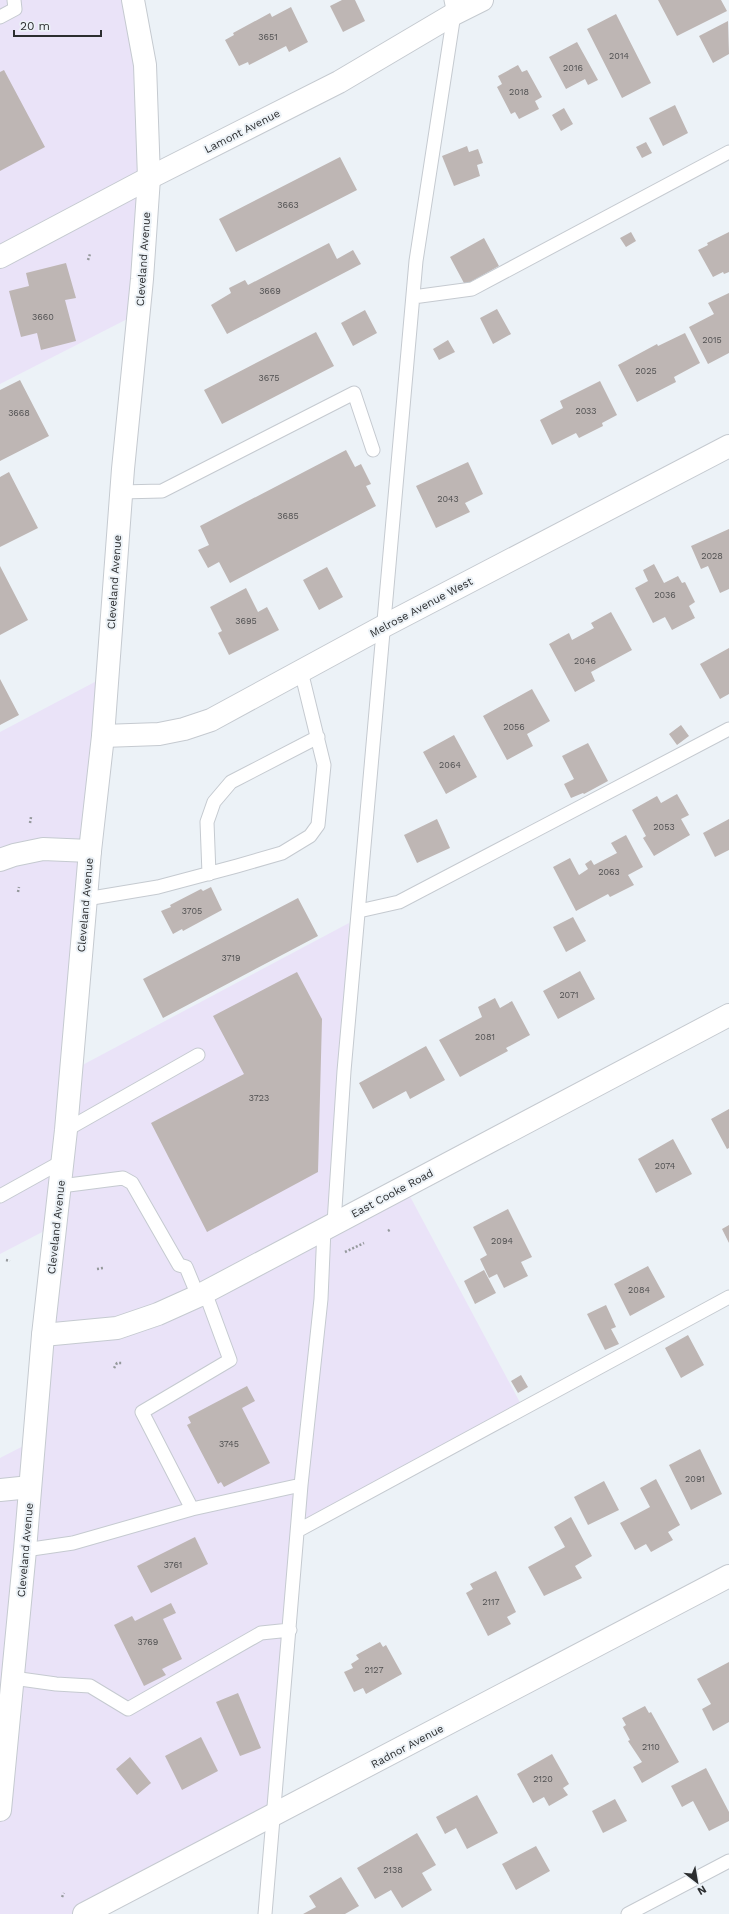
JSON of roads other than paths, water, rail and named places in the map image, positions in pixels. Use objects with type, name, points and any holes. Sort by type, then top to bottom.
[{"type":"street","name":"Cleveland Avenue","points":[[0,1810],[5,1719],[13,1678],[26,1550],[43,1335],[61,1186],[90,852],[103,736],[121,492],[142,279],[149,178],[145,65],[133,0]]},
{"type":"street","name":"Lamont Avenue","points":[[0,257],[149,178],[338,82],[453,7],[482,0]]},
{"type":"street","name":"Melrose Avenue West","points":[[103,736],[159,734],[184,729],[211,720],[384,626],[729,446]]},
{"type":"street","points":[[0,860],[14,855],[43,849],[90,852]]},
{"type":"street","name":"East Cooke Road","points":[[43,1335],[118,1328],[158,1314],[201,1294],[729,1015]]},
{"type":"street","points":[[0,1490],[30,1487]]},
{"type":"street","name":"Radnor Avenue","points":[[84,1914],[274,1816],[729,1576]]},
{"type":"lane","points":[[0,17],[15,9],[14,0]]},
{"type":"lane","points":[[265,1914],[299,1530],[301,1485],[329,1226],[359,912],[417,254],[453,7]]},
{"type":"lane","points":[[413,297],[472,289],[729,152]]},
{"type":"lane","points":[[121,492],[162,491],[354,393],[373,450]]},
{"type":"lane","points":[[86,899],[158,887],[209,874],[282,853],[310,836],[318,825],[324,765],[301,671]]},
{"type":"lane","points":[[359,912],[399,902],[729,728]]},
{"type":"lane","points":[[209,874],[207,822],[214,802],[230,782],[318,737]]},
{"type":"lane","points":[[66,1130],[198,1055]]},
{"type":"lane","points":[[0,1196],[63,1161]]},
{"type":"lane","points":[[61,1186],[123,1178],[132,1183],[179,1265],[186,1267],[201,1294],[230,1360],[142,1412],[192,1509]]},
{"type":"lane","points":[[299,1530],[729,1297]]},
{"type":"lane","points":[[26,1550],[72,1543],[192,1509],[301,1485]]},
{"type":"lane","points":[[13,1678],[56,1684],[90,1686],[128,1709],[261,1633],[290,1630]]},
{"type":"lane","points":[[628,1914],[729,1861]]}]
